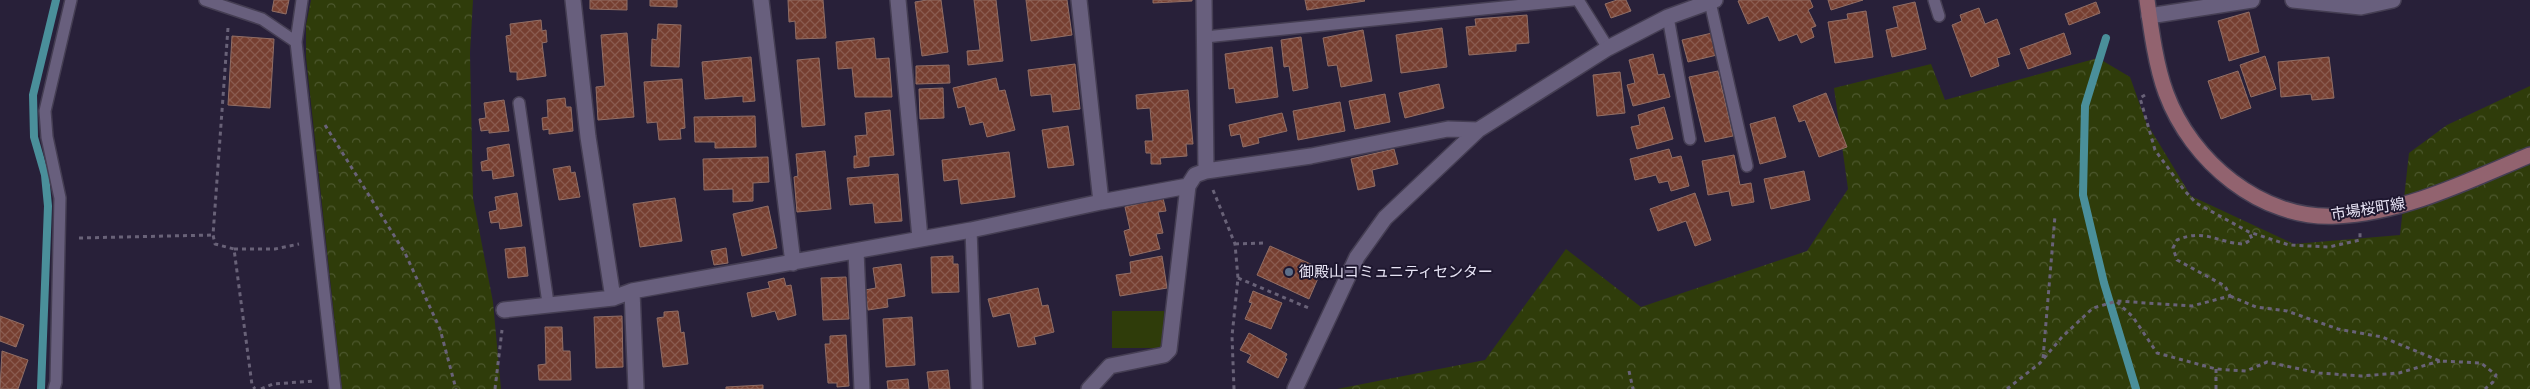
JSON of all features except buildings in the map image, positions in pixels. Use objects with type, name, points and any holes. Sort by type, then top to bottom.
[{"type":"main road","name":"市場桜町線","points":[[2147,0],[2165,92],[2178,120],[2194,145],[2214,166],[2238,185],[2276,206],[2314,216],[2343,215],[2383,208],[2422,199],[2530,155]]},
{"type":"street","points":[[573,0],[588,137],[613,298]]},
{"type":"street","points":[[761,0],[793,263]]},
{"type":"street","points":[[898,0],[920,238]]},
{"type":"street","points":[[1079,0],[1100,202]]},
{"type":"street","points":[[1204,0],[1206,171]]},
{"type":"street","points":[[2149,16],[2252,0]]},
{"type":"street","points":[[2293,0],[2361,7],[2393,0]]},
{"type":"street","points":[[1295,389],[1357,256],[1369,238],[1385,218],[1478,130],[1608,48],[1668,16],[1712,1]]},
{"type":"street","points":[[1089,389],[1110,366],[1164,355],[1169,350],[1188,186],[1195,175],[1206,171],[1311,156],[1448,129],[1478,130]]},
{"type":"street","points":[[504,310],[548,303],[613,298],[632,291],[971,230],[1100,202],[1188,186]]},
{"type":"street","points":[[856,251],[862,389]]},
{"type":"street","points":[[632,291],[636,389]]},
{"type":"lane","points":[[54,389],[56,382],[61,239],[60,198],[47,137],[45,111],[70,0]]},
{"type":"lane","points":[[205,0],[262,20],[296,42]]},
{"type":"lane","points":[[302,0],[296,42],[335,386]]},
{"type":"lane","points":[[1205,37],[1572,0]]},
{"type":"lane","points":[[1578,0],[1608,48]]},
{"type":"lane","points":[[1934,0],[1939,16]]},
{"type":"lane","points":[[1712,1],[1747,166]]},
{"type":"lane","points":[[1668,16],[1690,139]]},
{"type":"lane","points":[[519,103],[548,303]]},
{"type":"lane","points":[[971,230],[977,389]]},
{"type":"path","points":[[230,8],[213,234],[214,244],[234,249],[275,249],[320,241]]},
{"type":"path","points":[[2143,109],[2140,98],[2146,94]]},
{"type":"path","points":[[325,123],[405,253],[440,328],[456,389]]},
{"type":"path","points":[[1206,171],[1234,244],[1238,278],[1232,336],[1234,389]]},
{"type":"path","points":[[2043,359],[2055,216]]},
{"type":"path","points":[[2230,296],[2225,286],[2177,260],[2173,248],[2177,240],[2190,234],[2213,236],[2244,244],[2252,239],[2250,232]]},
{"type":"path","points":[[2351,242],[2360,240],[2360,232]]},
{"type":"path","points":[[61,239],[213,234]]},
{"type":"path","points":[[1234,244],[1265,243]]},
{"type":"path","points":[[234,249],[252,386],[255,389]]},
{"type":"path","points":[[1238,278],[1316,311]]},
{"type":"path","points":[[2007,389],[2043,359],[2085,314],[2104,305],[2116,302],[2192,306],[2230,296],[2256,307],[2287,311],[2338,329],[2382,337],[2440,361]]},
{"type":"path","points":[[2116,302],[2133,318],[2157,353],[2216,369],[2246,371],[2267,362],[2319,373],[2361,376],[2400,373],[2440,361],[2481,363],[2496,375],[2493,382],[2485,389]]},
{"type":"path","points":[[495,389],[504,310]]},
{"type":"path","points":[[2216,369],[2216,389]]},
{"type":"path","points":[[1629,370],[1633,389]]},
{"type":"path","points":[[261,389],[272,384],[318,380],[335,386]]},
{"type":"green space","points":[[311,0],[473,0],[470,53],[473,198],[493,302],[501,389],[342,389],[306,57],[306,25]]},
{"type":"green space","points":[[2098,58],[2130,77],[2146,122],[2191,196],[2294,244],[2400,235],[2409,153],[2447,125],[2530,86],[2530,389],[1337,389],[1485,360],[1566,249],[1641,307],[1807,251],[1848,189],[1834,88],[1931,64],[1945,100]]},
{"type":"green space","points":[[1112,311],[1164,311],[1163,348],[1112,348]]},
{"type":"waterway","points":[[41,389],[48,206],[45,175],[34,137],[33,95],[56,0]]},
{"type":"waterway","points":[[2106,38],[2085,106],[2083,195],[2104,283],[2136,389]]},
{"type":"place","name":"御殿山コミュニティセンター","points":[[1289,272]]}]
